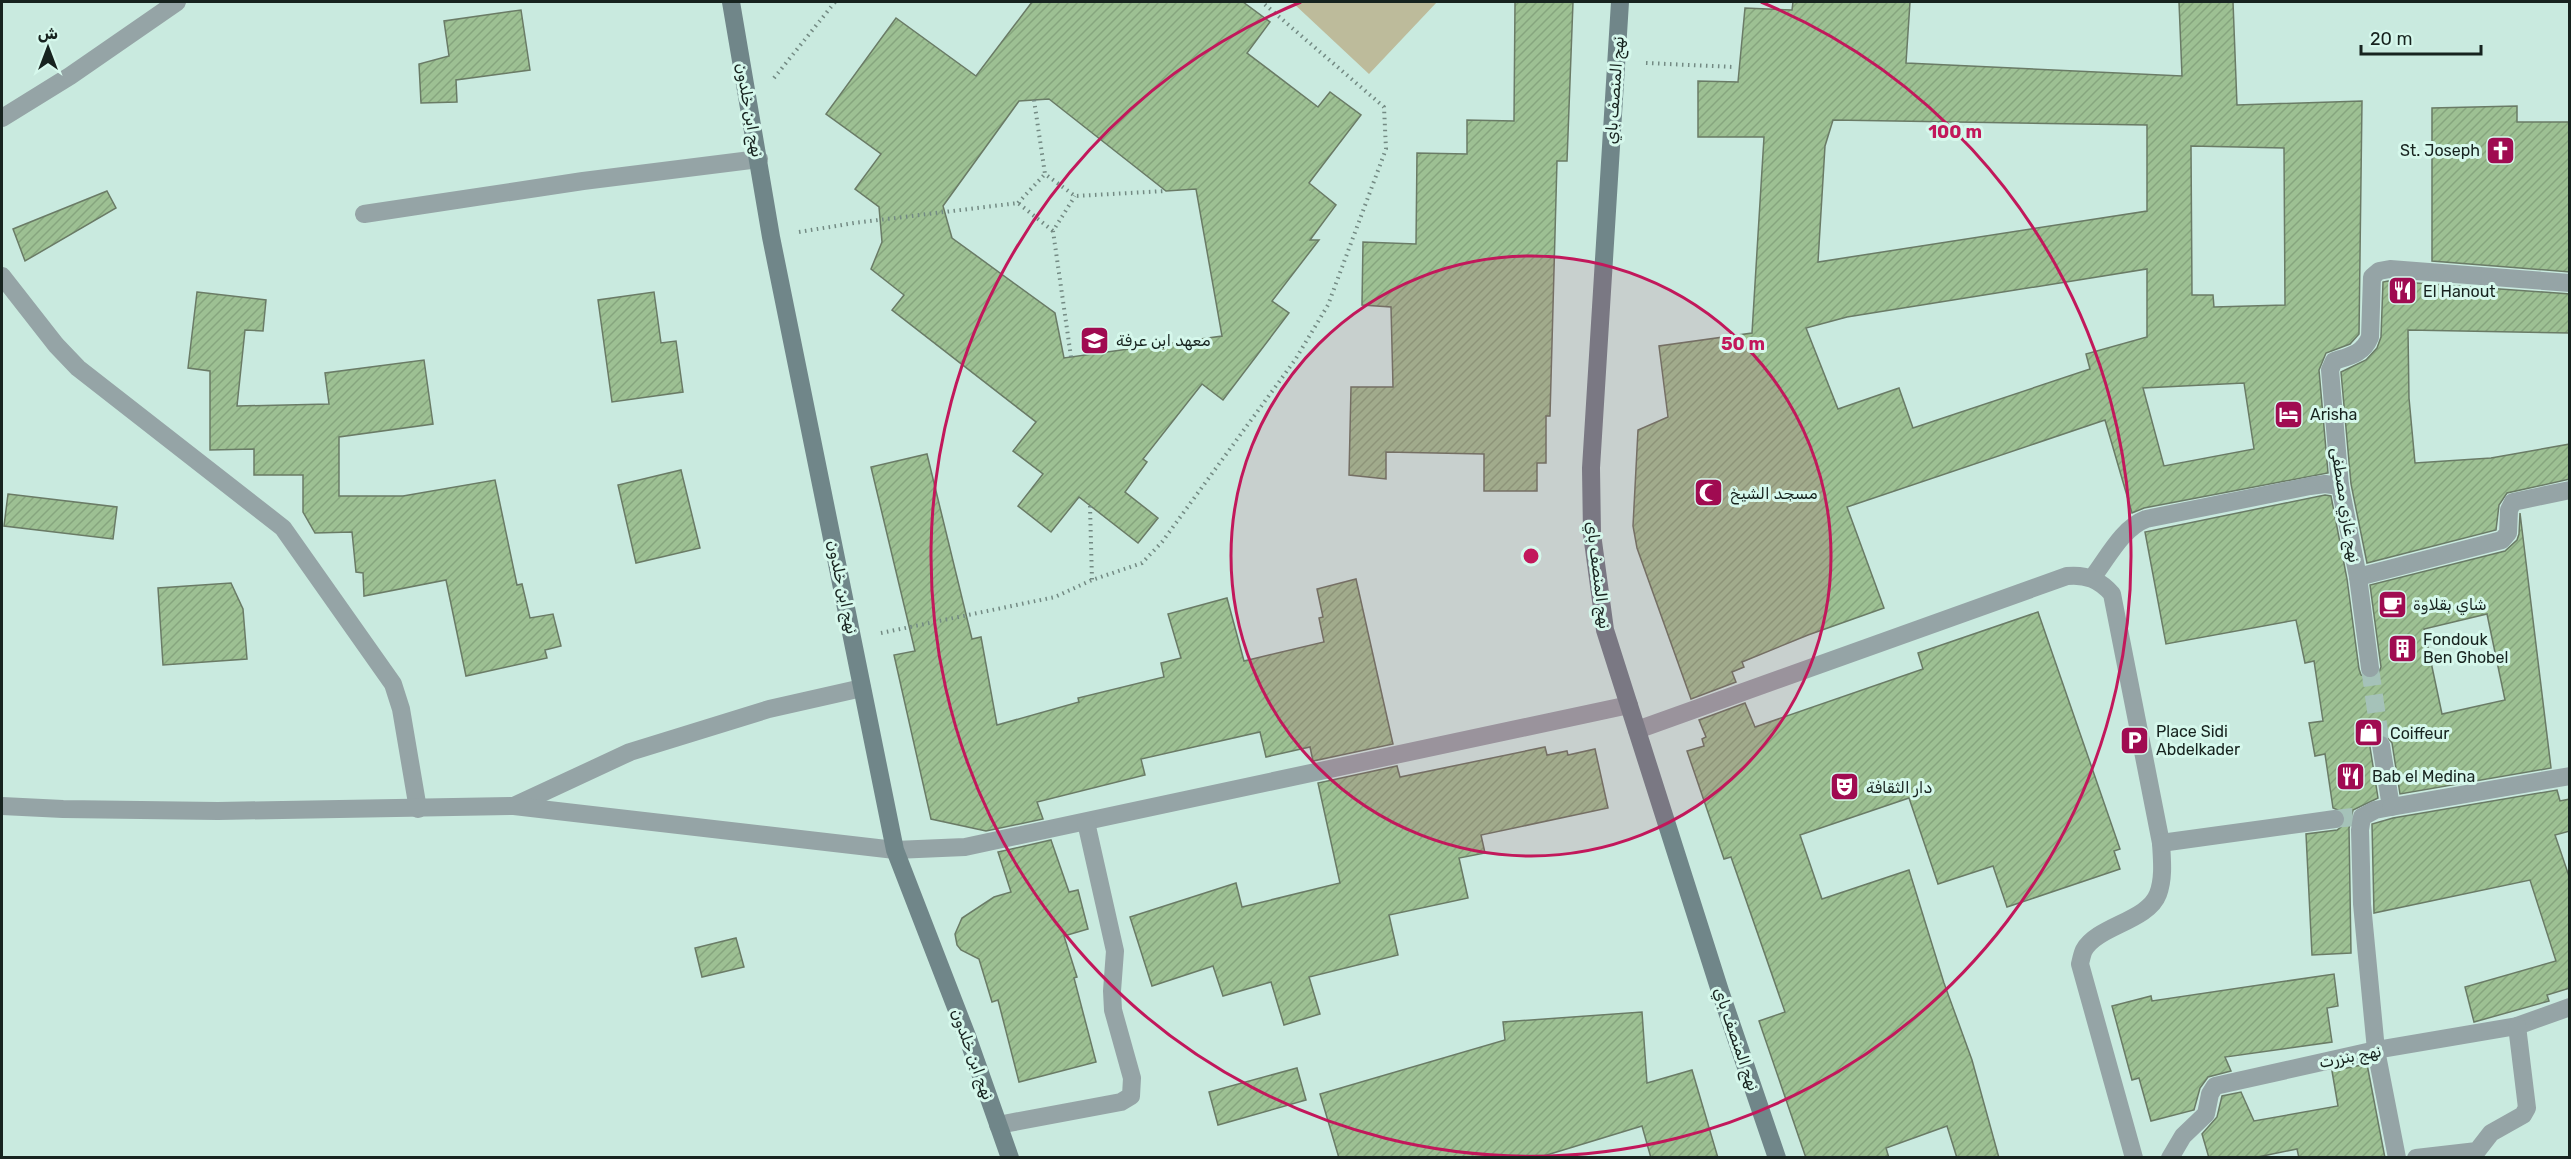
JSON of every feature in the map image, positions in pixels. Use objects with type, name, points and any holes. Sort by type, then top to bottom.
[{"type":"street","points":[[2,118],[70,76],[177,2]]},
{"type":"street","name":"نهج ابن خلدون","points":[[731,2],[771,237],[895,850],[967,1036],[1010,1158]]},
{"type":"street","name":"نهج المنصف باي","points":[[1620,2],[1591,468],[1592,534],[1605,630],[1720,991],[1777,1158]]},
{"type":"street","points":[[364,214],[759,159]]},
{"type":"street","name":"نهج غازي مصطفى","points":[[2370,668],[2358,577],[2340,486],[2330,370],[2334,361],[2359,352],[2367,345],[2370,337],[2372,277],[2379,271],[2390,269],[2570,283]]},
{"type":"street","points":[[2,276],[56,345],[78,368],[283,528],[393,684],[401,709],[418,809]]},
{"type":"street","points":[[2092,578],[2128,531],[2138,522],[2146,519],[2310,486],[2325,484],[2340,486]]},
{"type":"street","points":[[2358,577],[2502,540],[2508,533],[2509,510],[2513,502],[2570,490]]},
{"type":"street","points":[[1637,730],[2067,576],[2079,575],[2104,584],[2112,594],[2161,843],[2162,868],[2157,897],[2094,940],[2084,950],[2080,964],[2134,1158]]},
{"type":"street","points":[[514,806],[630,752],[769,709],[862,688]]},
{"type":"street","points":[[2,806],[218,811],[514,806],[895,850],[965,847],[1629,705]]},
{"type":"street","points":[[2381,745],[2391,807]]},
{"type":"street","points":[[2161,843],[2350,818],[2375,810],[2570,776]]},
{"type":"street","points":[[2350,818],[2360,830],[2362,904],[2376,1050],[2397,1158]]},
{"type":"street","points":[[998,1125],[1111,1104],[1131,1096],[1132,1078],[1113,1010],[1115,951],[1086,822]]},
{"type":"street","name":"نهج بنزرت","points":[[2170,1158],[2183,1136],[2206,1114],[2210,1094],[2215,1086],[2376,1050],[2517,1026],[2570,1007]]},
{"type":"street","points":[[2416,1158],[2477,1151],[2491,1133],[2523,1115],[2527,1108],[2517,1026]]},
{"type":"path","points":[[750,108],[835,2]]},
{"type":"path","points":[[854,639],[1054,597],[1092,580],[1142,563],[1162,542],[1295,360],[1328,305],[1386,149],[1384,107],[1262,2]]},
{"type":"path","points":[[1616,62],[1734,67]]},
{"type":"path","points":[[1034,100],[1045,174],[1075,196],[1166,191]]},
{"type":"path","points":[[771,237],[854,223],[1018,203],[1045,174]]},
{"type":"path","points":[[1071,357],[1053,231],[1075,196]]},
{"type":"path","points":[[1018,203],[1053,231]]},
{"type":"path","points":[[1090,506],[1092,580]]},
{"type":"shaded area","points":[[1292,2],[1437,2],[1369,74]]},
{"type":"building","points":[[1032,2],[1243,2],[1270,22],[1247,53],[1318,107],[1330,92],[1361,115],[1309,183],[1336,205],[1310,240],[1319,240],[1272,301],[1289,313],[1223,400],[1202,384],[1143,459],[1147,462],[1125,492],[1158,518],[1138,543],[1079,497],[1051,532],[1018,506],[1043,474],[1013,451],[1036,422],[892,310],[904,295],[871,269],[882,242],[879,207],[855,189],[881,154],[826,114],[896,18],[976,76]],"holes":[[[1049,99],[1166,191],[1196,189],[1222,336],[1064,358],[1055,313],[952,238],[943,206],[1019,101]]]},
{"type":"building","points":[[1515,2],[1573,2],[1567,161],[1557,161],[1550,416],[1546,416],[1546,463],[1537,463],[1537,491],[1484,491],[1484,454],[1386,452],[1386,479],[1349,475],[1351,387],[1393,387],[1391,307],[1362,305],[1363,242],[1416,244],[1417,153],[1467,154],[1467,120],[1514,121]]},
{"type":"building","points":[[1793,2],[1910,2],[1906,63],[2182,76],[2179,2],[2233,2],[2237,105],[2362,101],[2359,334],[2350,344],[2326,353],[2319,370],[2328,473],[2144,508],[2132,513],[2105,420],[1847,507],[1884,608],[1742,662],[1744,667],[1732,672],[1736,682],[1691,699],[1637,548],[1633,526],[1638,430],[1668,417],[1659,346],[1752,333],[1764,137],[1698,137],[1698,81],[1738,82],[1745,8],[1792,10]],"holes":[[[1833,120],[2147,125],[2147,211],[1818,262],[1825,146]],[[2191,146],[2284,148],[2285,305],[2214,307],[2213,295],[2192,295]],[[2147,269],[2147,337],[2086,354],[2090,369],[1913,428],[1899,388],[1838,409],[1806,328],[1847,317]],[[2244,383],[2254,449],[2164,466],[2143,388]]]},
{"type":"building","points":[[521,10],[530,70],[456,80],[457,102],[421,103],[419,64],[449,56],[444,21]]},
{"type":"building","points":[[2517,106],[2517,122],[2570,122],[2570,272],[2432,261],[2432,108]]},
{"type":"building","points":[[107,191],[116,208],[25,261],[13,229]]},
{"type":"building","points":[[2383,282],[2570,294],[2570,333],[2408,330],[2409,398],[2415,463],[2491,458],[2570,444],[2570,479],[2507,493],[2499,505],[2496,530],[2367,563],[2351,484],[2341,372],[2366,360],[2377,348],[2381,337]]},
{"type":"building","points":[[197,292],[266,300],[263,331],[245,330],[237,406],[329,404],[325,373],[424,360],[433,424],[339,437],[339,496],[403,496],[495,480],[517,585],[522,584],[530,618],[553,614],[561,646],[545,650],[547,658],[466,676],[446,580],[364,596],[363,573],[356,572],[352,532],[315,533],[303,512],[303,475],[254,475],[254,449],[210,450],[210,371],[188,368]]},
{"type":"building","points":[[654,292],[661,343],[676,341],[683,392],[612,402],[598,300]]},
{"type":"building","points":[[927,454],[972,639],[981,637],[997,725],[1079,702],[1078,698],[1164,677],[1161,663],[1181,658],[1168,614],[1227,598],[1244,661],[1324,642],[1319,618],[1323,617],[1317,589],[1356,579],[1393,744],[1313,761],[1310,747],[1266,757],[1260,732],[1141,759],[1145,775],[1037,802],[1043,819],[986,831],[931,819],[894,655],[915,651],[871,467]]},
{"type":"building","points":[[681,470],[700,548],[636,563],[618,485]]},
{"type":"building","points":[[8,494],[117,507],[113,539],[4,526]]},
{"type":"building","points":[[2325,495],[2331,496],[2347,579],[2359,669],[2361,675],[2371,679],[2377,677],[2381,667],[2370,585],[2505,551],[2517,540],[2520,513],[2551,768],[2400,794],[2392,743],[2386,735],[2374,736],[2370,747],[2378,798],[2353,810],[2349,828],[2351,953],[2312,955],[2306,834],[2337,830],[2345,824],[2346,818],[2343,812],[2333,808],[2325,754],[2315,756],[2309,723],[2323,721],[2314,661],[2305,663],[2296,620],[2166,644],[2145,532]],"holes":[[[2487,614],[2505,700],[2442,714],[2424,629]]]},
{"type":"building","points":[[231,583],[243,609],[247,659],[163,665],[158,588]]},
{"type":"building","points":[[2038,612],[2120,849],[2114,851],[2120,869],[2007,907],[1993,866],[1938,884],[1909,798],[1800,835],[1822,899],[1909,870],[1944,983],[1972,1060],[1999,1158],[1957,1158],[1947,1126],[1886,1148],[1889,1158],[1806,1158],[1759,1021],[1785,1012],[1731,857],[1724,859],[1687,751],[1704,746],[1702,739],[1706,737],[1699,720],[1745,703],[1755,727],[1923,669],[1918,653]]},
{"type":"building","points":[[1545,747],[1547,755],[1567,751],[1568,755],[1595,749],[1608,808],[1481,835],[1485,853],[1459,858],[1468,898],[1389,915],[1398,955],[1309,977],[1320,1014],[1284,1025],[1271,982],[1223,996],[1213,966],[1152,986],[1130,917],[1236,883],[1242,907],[1340,883],[1318,783],[1397,766],[1400,777]]},
{"type":"building","points":[[2557,790],[2560,801],[2570,799],[2570,831],[2555,835],[2570,879],[2570,988],[2547,995],[2549,1001],[2474,1022],[2465,987],[2556,961],[2530,880],[2374,913],[2372,824],[2393,818]]},
{"type":"building","points":[[1051,840],[1069,892],[1078,890],[1088,929],[1064,936],[1077,977],[1074,978],[1096,1062],[1019,1082],[998,1000],[992,1002],[979,959],[961,950],[957,945],[955,934],[962,918],[994,897],[1011,892],[998,852]]},
{"type":"building","points":[[736,938],[744,967],[702,977],[695,948]]},
{"type":"building","points":[[2334,974],[2338,1006],[2327,1008],[2332,1042],[2225,1057],[2231,1071],[2208,1077],[2200,1088],[2194,1110],[2151,1121],[2139,1078],[2132,1080],[2112,1006],[2151,996],[2152,1001]]},
{"type":"building","points":[[1642,1012],[1647,1083],[1692,1070],[1718,1158],[1651,1158],[1642,1126],[1537,1158],[1339,1158],[1320,1094],[1505,1040],[1503,1022]]},
{"type":"building","points":[[2367,1064],[2385,1158],[2299,1158],[2297,1149],[2253,1158],[2209,1158],[2202,1134],[2217,1117],[2222,1096],[2241,1092],[2254,1121],[2338,1106],[2332,1071]]},
{"type":"building","points":[[1297,1068],[1306,1100],[1218,1125],[1209,1092]]},
{"type":"tunnel","points":[[2370,668],[2381,745]]},
{"type":"tunnel","points":[[2335,819],[2353,817]]},
{"type":"place","name":"St. Joseph","points":[[2501,150]]},
{"type":"place","name":"El Hanout","points":[[2402,291]]},
{"type":"place","name":"معهد ابن عرفة","points":[[1095,340]]},
{"type":"place","name":"Arisha","points":[[2289,414]]},
{"type":"place","name":"مسجد الشيخ","points":[[1709,493]]},
{"type":"place","name":"شاي بقلاوة","points":[[2392,604]]},
{"type":"place","name":"Fondouk Ben Ghobel","points":[[2402,648]]},
{"type":"place","name":"Coiffeur","points":[[2369,733]]},
{"type":"place","name":"Place Sidi Abdelkader","points":[[2135,740]]},
{"type":"place","name":"Bab el Medina","points":[[2351,776]]},
{"type":"place","name":"دار الثقافة","points":[[1845,787]]}]
